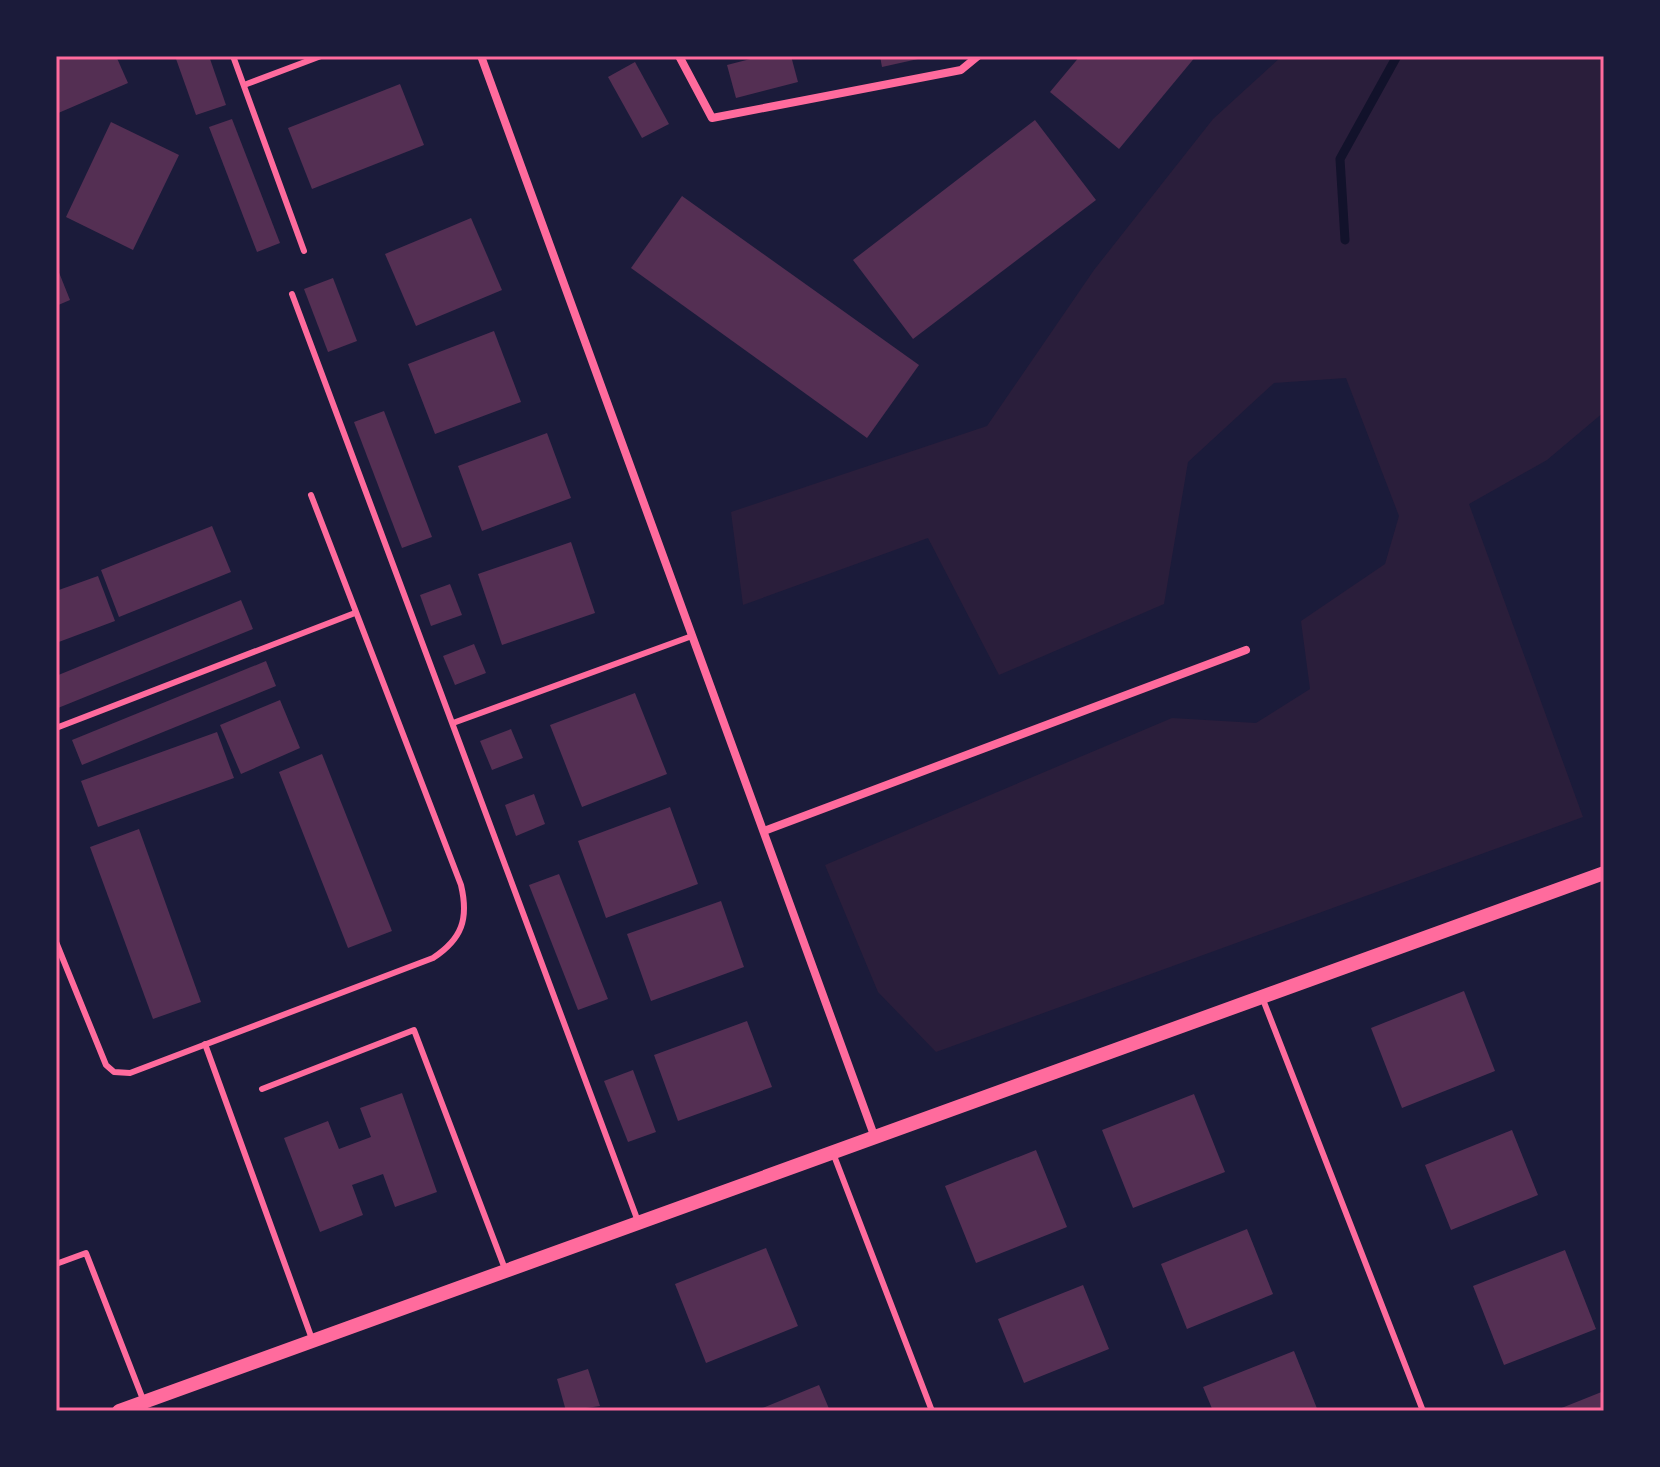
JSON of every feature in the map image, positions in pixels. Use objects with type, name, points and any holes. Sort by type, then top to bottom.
[{"type":"street","points":[[481,56],[875,1138]]},
{"type":"street","points":[[679,56],[712,118],[961,70],[978,56]]},
{"type":"street","points":[[764,831],[1246,650]]},
{"type":"street","points":[[119,1411],[1604,873]]},
{"type":"lane","points":[[233,56],[304,251]]},
{"type":"lane","points":[[244,85],[321,56]]},
{"type":"lane","points":[[292,294],[639,1225]]},
{"type":"lane","points":[[56,942],[99,1049],[114,1072],[130,1073],[433,958],[461,933],[467,910],[461,885],[311,495]]},
{"type":"lane","points":[[56,728],[355,613]]},
{"type":"lane","points":[[453,723],[692,636]]},
{"type":"lane","points":[[1262,997],[1423,1411]]},
{"type":"lane","points":[[262,1089],[414,1030],[506,1272]]},
{"type":"lane","points":[[205,1044],[313,1343]]},
{"type":"lane","points":[[833,1153],[932,1411]]},
{"type":"lane","points":[[56,1264],[86,1253],[144,1402]]},
{"type":"shaded area","points":[[1282,56],[1604,56],[1604,412],[1547,460],[1469,504],[1583,817],[936,1052],[878,992],[825,865],[1172,718],[1256,723],[1310,689],[1301,621],[1385,564],[1399,516],[1346,378],[1274,383],[1188,462],[1164,604],[999,675],[928,538],[743,605],[731,512],[987,426],[1094,270],[1213,119]]},
{"type":"building","points":[[56,56],[116,56],[128,83],[56,114]]},
{"type":"building","points":[[175,56],[209,56],[226,105],[196,115]]},
{"type":"building","points":[[762,56],[791,56],[798,82],[736,98],[727,65]]},
{"type":"building","points":[[880,56],[927,56],[927,57],[882,67]]},
{"type":"building","points":[[1080,56],[1196,56],[1119,149],[1050,92]]},
{"type":"building","points":[[635,62],[669,124],[642,138],[608,77]]},
{"type":"building","points":[[400,84],[424,145],[312,189],[288,128]]},
{"type":"building","points":[[232,119],[280,243],[257,252],[209,127]]},
{"type":"building","points":[[1035,120],[1096,200],[913,339],[853,260]]},
{"type":"building","points":[[111,122],[179,155],[133,250],[66,217]]},
{"type":"building","points":[[682,196],[919,365],[867,438],[631,268]]},
{"type":"building","points":[[471,218],[502,290],[416,326],[385,254]]},
{"type":"building","points":[[56,265],[70,300],[56,306]]},
{"type":"building","points":[[333,278],[357,341],[328,352],[304,289]]},
{"type":"building","points":[[494,331],[521,402],[435,434],[408,364]]},
{"type":"building","points":[[384,411],[432,537],[402,548],[354,422]]},
{"type":"building","points":[[547,433],[571,498],[482,531],[458,466]]},
{"type":"building","points":[[212,526],[231,572],[119,617],[101,570]]},
{"type":"building","points":[[571,542],[595,613],[502,645],[478,574]]},
{"type":"building","points":[[98,576],[115,621],[56,643],[56,591]]},
{"type":"building","points":[[450,584],[462,615],[431,626],[420,595]]},
{"type":"building","points":[[241,600],[253,629],[58,708],[56,676]]},
{"type":"building","points":[[474,644],[486,673],[455,685],[443,656]]},
{"type":"building","points":[[266,661],[276,686],[82,765],[72,740]]},
{"type":"building","points":[[635,693],[667,774],[582,807],[550,725]]},
{"type":"building","points":[[280,700],[300,748],[241,774],[220,725]]},
{"type":"building","points":[[511,729],[523,758],[492,770],[480,741]]},
{"type":"building","points":[[217,732],[234,778],[98,827],[81,781]]},
{"type":"building","points":[[322,754],[392,931],[348,948],[279,772]]},
{"type":"building","points":[[534,794],[545,824],[516,836],[505,805]]},
{"type":"building","points":[[670,807],[698,884],[606,918],[578,841]]},
{"type":"building","points":[[139,829],[201,1002],[153,1019],[90,847]]},
{"type":"building","points":[[559,874],[608,999],[578,1010],[529,885]]},
{"type":"building","points":[[721,901],[744,967],[651,1001],[627,934]]},
{"type":"building","points":[[1464,991],[1495,1071],[1402,1108],[1371,1028]]},
{"type":"building","points":[[747,1021],[772,1087],[678,1121],[654,1055]]},
{"type":"building","points":[[633,1070],[656,1132],[628,1142],[604,1081]]},
{"type":"building","points":[[402,1093],[437,1192],[395,1207],[383,1174],[352,1185],[363,1215],[320,1232],[284,1138],[328,1121],[339,1149],[371,1137],[360,1108]]},
{"type":"building","points":[[1194,1094],[1225,1172],[1133,1208],[1102,1130]]},
{"type":"building","points":[[1512,1130],[1538,1195],[1451,1230],[1425,1165]]},
{"type":"building","points":[[1036,1150],[1067,1227],[976,1263],[945,1186]]},
{"type":"building","points":[[1247,1229],[1273,1294],[1187,1329],[1161,1264]]},
{"type":"building","points":[[766,1248],[798,1326],[706,1363],[675,1284]]},
{"type":"building","points":[[1565,1250],[1596,1329],[1504,1365],[1473,1286]]},
{"type":"building","points":[[1083,1285],[1109,1349],[1024,1383],[998,1319]]},
{"type":"building","points":[[1294,1351],[1318,1411],[1213,1411],[1203,1387]]},
{"type":"building","points":[[588,1369],[600,1406],[566,1411],[557,1379]]},
{"type":"building","points":[[819,1385],[830,1411],[755,1411]]},
{"type":"building","points":[[1604,1391],[1604,1411],[1554,1411]]},
{"type":"waterway","points":[[1345,240],[1340,159],[1397,56]]}]
